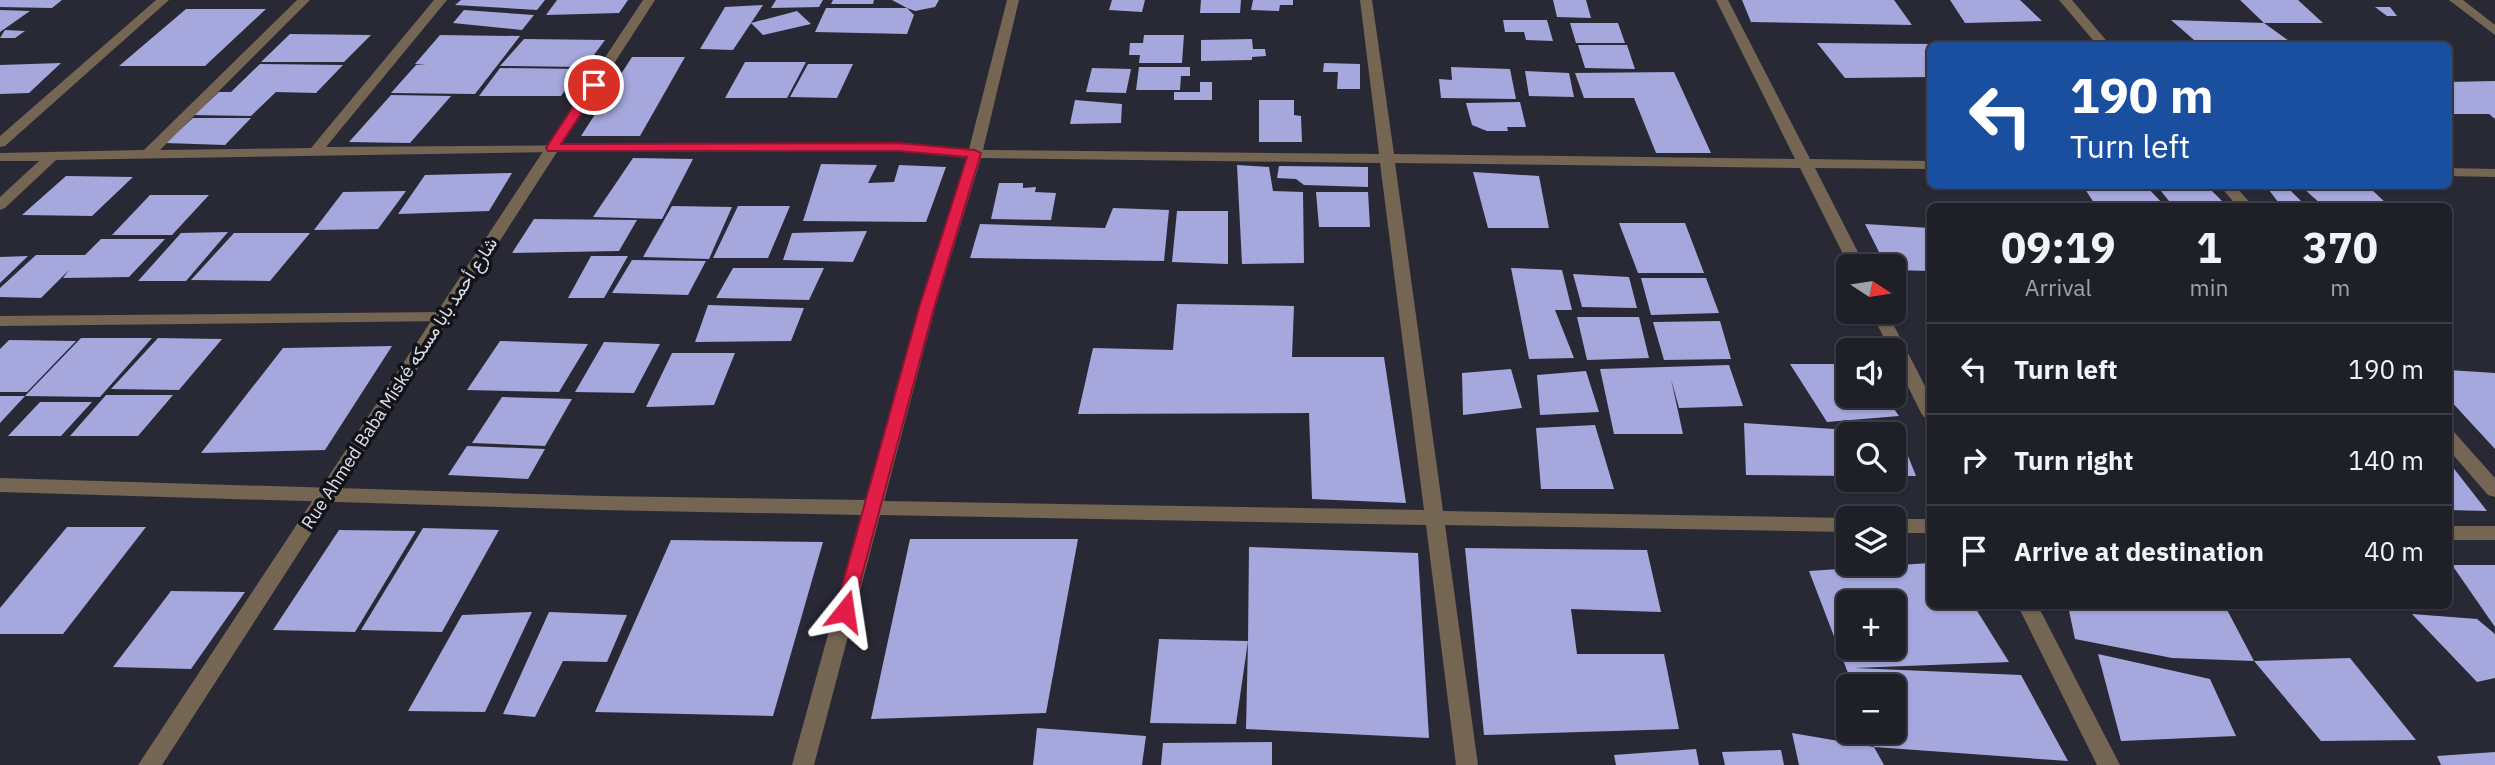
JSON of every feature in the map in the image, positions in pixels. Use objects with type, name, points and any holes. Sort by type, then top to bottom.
[{"type":"street","points":[[0,144],[163,0]]},
{"type":"street","points":[[148,155],[304,0]]},
{"type":"street","points":[[314,153],[441,0]]},
{"type":"street","name":"Rue Ahmed Baba Miské شارع أحمد بابا مسكه","points":[[149,765],[649,0]]},
{"type":"street","points":[[803,765],[927,308],[975,153],[1013,0]]},
{"type":"street","points":[[1366,0],[1467,765]]},
{"type":"street","points":[[1722,0],[1851,254]]},
{"type":"street","points":[[2065,0],[2102,42]]},
{"type":"street","points":[[2455,0],[2495,30]]},
{"type":"street","points":[[0,157],[552,148],[899,147],[975,153],[1927,165]]},
{"type":"street","points":[[0,205],[52,156]]},
{"type":"street","points":[[2452,172],[2495,173]]},
{"type":"street","points":[[2230,189],[2242,203]]},
{"type":"street","points":[[0,321],[442,317]]},
{"type":"street","points":[[1885,324],[1927,407]]},
{"type":"street","points":[[2452,442],[2495,490]]},
{"type":"street","points":[[0,485],[325,496],[872,508],[1836,525]]},
{"type":"street","points":[[1906,526],[1927,526]]},
{"type":"street","points":[[2452,533],[2495,533]]},
{"type":"street","points":[[2030,609],[2109,765]]},
{"type":"building","points":[[0,0],[62,0],[52,8],[0,7]]},
{"type":"building","points":[[461,0],[545,0],[537,10],[455,5]]},
{"type":"building","points":[[557,0],[628,0],[619,13],[546,15]]},
{"type":"building","points":[[776,0],[823,0],[819,7],[771,8]]},
{"type":"building","points":[[833,0],[874,0],[873,4],[831,4]]},
{"type":"building","points":[[892,0],[939,0],[935,7],[915,11]]},
{"type":"building","points":[[1112,0],[1145,0],[1142,12],[1109,10]]},
{"type":"building","points":[[1201,0],[1241,0],[1240,13],[1200,13]]},
{"type":"building","points":[[1253,0],[1293,0],[1293,5],[1280,5],[1279,11],[1251,10]]},
{"type":"building","points":[[1553,0],[1586,0],[1591,18],[1557,17]]},
{"type":"building","points":[[1742,0],[1894,0],[1912,25],[1751,22]]},
{"type":"building","points":[[1950,0],[2020,0],[2042,21],[1965,23]]},
{"type":"building","points":[[2240,0],[2298,0],[2323,23],[2264,23]]},
{"type":"building","points":[[763,5],[733,50],[700,49],[725,7]]},
{"type":"building","points":[[2375,7],[2390,7],[2397,16],[2387,16]]},
{"type":"building","points":[[826,8],[907,8],[914,15],[907,34],[815,32]]},
{"type":"building","points":[[186,9],[266,9],[205,66],[119,66]]},
{"type":"building","points":[[0,10],[30,11],[0,32]]},
{"type":"building","points":[[464,10],[534,15],[522,30],[453,23]]},
{"type":"building","points":[[797,11],[811,24],[763,35],[751,23]]},
{"type":"building","points":[[1503,20],[1547,20],[1553,41],[1526,40],[1524,32],[1505,32]]},
{"type":"building","points":[[2171,20],[2264,23],[2290,42],[2196,42]]},
{"type":"building","points":[[1570,23],[1618,23],[1625,43],[1576,43]]},
{"type":"building","points":[[5,30],[25,31],[15,38],[0,38]]},
{"type":"building","points":[[290,34],[371,35],[344,62],[261,62]]},
{"type":"building","points":[[440,35],[520,36],[475,94],[391,93],[416,65],[426,65],[415,64]]},
{"type":"building","points":[[1144,35],[1184,35],[1182,63],[1139,63],[1140,55],[1129,55],[1130,43],[1143,43]]},
{"type":"building","points":[[524,39],[605,40],[585,67],[500,66]]},
{"type":"building","points":[[1252,39],[1253,49],[1265,49],[1266,56],[1252,57],[1252,60],[1201,61],[1201,40]]},
{"type":"building","points":[[1817,43],[1927,44],[1927,77],[1845,78]]},
{"type":"building","points":[[1578,45],[1627,45],[1635,69],[1585,68]]},
{"type":"building","points":[[632,57],[685,57],[640,136],[581,136]]},
{"type":"building","points":[[745,62],[806,62],[787,98],[725,98]]},
{"type":"building","points":[[61,63],[29,93],[0,94],[0,65]]},
{"type":"building","points":[[1324,63],[1360,64],[1360,89],[1337,89],[1338,72],[1323,72]]},
{"type":"building","points":[[260,64],[343,65],[316,93],[276,92],[251,116],[194,115],[219,92],[231,92]]},
{"type":"building","points":[[808,64],[853,64],[837,98],[790,97]]},
{"type":"building","points":[[1139,67],[1190,67],[1190,76],[1181,76],[1180,90],[1136,90]]},
{"type":"building","points":[[1451,67],[1510,69],[1516,99],[1441,98],[1439,79],[1452,80]]},
{"type":"building","points":[[500,68],[580,69],[561,96],[479,96]]},
{"type":"building","points":[[1092,68],[1131,69],[1126,93],[1086,92]]},
{"type":"building","points":[[1525,71],[1569,73],[1574,97],[1529,96]]},
{"type":"building","points":[[1674,72],[1711,153],[1656,153],[1634,98],[1584,98],[1575,73]]},
{"type":"building","points":[[2495,81],[2495,119],[2489,114],[2452,114],[2452,82]]},
{"type":"building","points":[[1200,82],[1212,82],[1212,100],[1174,100],[1174,92],[1200,92]]},
{"type":"building","points":[[391,95],[451,96],[410,143],[349,142]]},
{"type":"building","points":[[1075,100],[1122,104],[1121,123],[1070,124]]},
{"type":"building","points":[[1259,100],[1294,100],[1294,115],[1301,116],[1302,142],[1259,142]]},
{"type":"building","points":[[1520,102],[1526,127],[1507,127],[1508,131],[1487,131],[1472,125],[1466,103]]},
{"type":"building","points":[[193,118],[251,118],[225,145],[165,143]]},
{"type":"building","points":[[633,158],[693,159],[662,219],[593,217]]},
{"type":"building","points":[[821,164],[877,165],[868,183],[894,182],[899,165],[946,167],[926,222],[803,221]]},
{"type":"building","points":[[1237,165],[1269,167],[1273,191],[1303,192],[1304,263],[1242,264]]},
{"type":"building","points":[[1279,166],[1368,167],[1368,187],[1304,185],[1296,179],[1277,178]]},
{"type":"building","points":[[1473,172],[1539,176],[1549,228],[1488,228]]},
{"type":"building","points":[[512,173],[489,211],[398,214],[425,175]]},
{"type":"building","points":[[66,176],[133,177],[92,216],[22,215]]},
{"type":"building","points":[[999,183],[1023,183],[1023,188],[1036,187],[1035,192],[1056,193],[1051,220],[991,219]]},
{"type":"building","points":[[2085,189],[2149,189],[2162,203],[2094,203]]},
{"type":"building","points":[[2159,189],[2210,189],[2224,203],[2171,203]]},
{"type":"building","points":[[2268,189],[2289,189],[2303,203],[2279,203]]},
{"type":"building","points":[[2304,189],[2371,189],[2386,203],[2320,203]]},
{"type":"building","points":[[406,191],[378,229],[314,230],[343,192]]},
{"type":"building","points":[[1316,192],[1368,192],[1370,227],[1319,227]]},
{"type":"building","points":[[150,195],[209,195],[172,235],[112,235]]},
{"type":"building","points":[[672,206],[732,207],[709,259],[643,257]]},
{"type":"building","points":[[738,206],[790,206],[768,258],[713,258]]},
{"type":"building","points":[[1113,208],[1169,210],[1164,261],[970,258],[980,224],[1105,228]]},
{"type":"building","points":[[1177,211],[1228,211],[1228,264],[1172,262]]},
{"type":"building","points":[[534,219],[637,220],[619,251],[512,253]]},
{"type":"building","points":[[1619,223],[1685,223],[1704,273],[1638,273]]},
{"type":"building","points":[[1865,224],[1927,228],[1927,271],[1906,270],[1906,254],[1880,254]]},
{"type":"building","points":[[867,231],[853,262],[783,260],[792,233]]},
{"type":"building","points":[[228,232],[186,281],[138,281],[181,233]]},
{"type":"building","points":[[234,233],[310,233],[270,281],[191,280]]},
{"type":"building","points":[[101,239],[165,239],[129,277],[63,278],[69,270],[41,298],[0,297],[0,288],[36,255],[85,255]]},
{"type":"building","points":[[28,256],[0,283],[0,257]]},
{"type":"building","points":[[591,256],[628,256],[604,298],[568,298]]},
{"type":"building","points":[[632,260],[706,261],[688,295],[612,293]]},
{"type":"building","points":[[733,268],[824,268],[809,300],[716,298]]},
{"type":"building","points":[[1511,268],[1562,270],[1572,310],[1555,310],[1574,358],[1529,359]]},
{"type":"building","points":[[1573,274],[1629,277],[1637,308],[1582,307]]},
{"type":"building","points":[[1641,278],[1706,278],[1719,313],[1651,315]]},
{"type":"building","points":[[1177,304],[1294,306],[1292,357],[1384,357],[1406,503],[1312,499],[1309,413],[1078,414],[1093,348],[1173,350]]},
{"type":"building","points":[[708,305],[804,308],[791,341],[695,342]]},
{"type":"building","points":[[1577,317],[1639,317],[1649,358],[1587,360]]},
{"type":"building","points":[[1720,321],[1731,359],[1664,360],[1653,322]]},
{"type":"building","points":[[81,338],[152,338],[100,397],[25,396]]},
{"type":"building","points":[[158,338],[222,339],[179,390],[111,389]]},
{"type":"building","points":[[9,340],[76,341],[27,392],[0,392],[0,349]]},
{"type":"building","points":[[500,341],[588,344],[559,392],[467,390]]},
{"type":"building","points":[[604,342],[660,344],[634,393],[575,392]]},
{"type":"building","points":[[392,346],[325,450],[201,453],[283,348]]},
{"type":"building","points":[[672,353],[735,353],[714,405],[646,407]]},
{"type":"building","points":[[1790,364],[1836,364],[1836,408],[1893,408],[1899,416],[1827,422]]},
{"type":"building","points":[[1729,365],[1743,406],[1679,408],[1671,379],[1683,434],[1614,434],[1600,369]]},
{"type":"building","points":[[1511,369],[1522,408],[1463,415],[1462,373]]},
{"type":"building","points":[[2452,370],[2495,373],[2495,449],[2452,402]]},
{"type":"building","points":[[1586,371],[1599,412],[1540,415],[1537,375]]},
{"type":"building","points":[[106,395],[173,395],[138,436],[70,436]]},
{"type":"building","points":[[0,396],[25,396],[0,423]]},
{"type":"building","points":[[502,397],[572,399],[545,446],[472,443]]},
{"type":"building","points":[[40,402],[92,402],[61,436],[8,436]]},
{"type":"building","points":[[1744,423],[1836,429],[1836,476],[1746,475]]},
{"type":"building","points":[[1595,425],[1614,489],[1541,489],[1536,428]]},
{"type":"building","points":[[467,446],[545,449],[528,479],[448,475]]},
{"type":"building","points":[[1906,451],[1916,476],[1906,476]]},
{"type":"building","points":[[2452,466],[2487,511],[2452,510]]},
{"type":"building","points":[[67,527],[146,527],[63,634],[0,634],[0,608]]},
{"type":"building","points":[[423,528],[499,530],[442,632],[361,630]]},
{"type":"building","points":[[339,530],[416,531],[355,632],[273,630]]},
{"type":"building","points":[[910,539],[1078,539],[1046,713],[871,719]]},
{"type":"building","points":[[671,540],[823,542],[773,716],[595,712]]},
{"type":"building","points":[[1249,547],[1418,553],[1429,738],[1246,729]]},
{"type":"building","points":[[1465,548],[1647,550],[1661,612],[1571,609],[1577,654],[1664,654],[1679,729],[1484,735]]},
{"type":"building","points":[[1927,563],[1927,609],[1976,609],[2009,662],[1854,668],[2021,675],[2068,761],[1874,747],[1873,744],[1906,744],[1906,674],[1848,674],[1843,660],[1906,660],[1906,590],[1836,590],[1836,642],[1809,571],[1836,569],[1836,576],[1906,576],[1906,565]]},
{"type":"building","points":[[2452,565],[2495,565],[2495,627]]},
{"type":"building","points":[[171,591],[245,592],[191,669],[113,667]]},
{"type":"building","points":[[2069,609],[2227,609],[2254,661],[2172,658],[2075,639]]},
{"type":"building","points":[[532,612],[485,712],[408,711],[462,615]]},
{"type":"building","points":[[549,612],[627,615],[607,662],[563,661],[535,717],[503,714]]},
{"type":"building","points":[[2412,614],[2477,619],[2495,634],[2495,678],[2477,682]]},
{"type":"building","points":[[1159,639],[1248,641],[1236,724],[1150,723]]},
{"type":"building","points":[[2098,654],[2210,679],[2236,736],[2121,741]]},
{"type":"building","points":[[2350,658],[2416,740],[2321,741],[2254,661]]},
{"type":"building","points":[[1037,728],[1146,736],[1142,765],[1033,765]]},
{"type":"building","points":[[1792,733],[1836,741],[1836,744],[1874,747],[1884,765],[1799,765]]},
{"type":"building","points":[[1272,742],[1272,765],[1161,765],[1163,743]]},
{"type":"building","points":[[1696,749],[1699,765],[1616,765],[1614,755]]},
{"type":"building","points":[[1781,750],[1784,765],[1725,765],[1722,752]]},
{"type":"building","points":[[2495,752],[2495,765],[2441,765],[2437,756]]},
{"type":"route","points":[[594,85],[552,148],[899,147],[975,153],[927,308],[845,611]]}]
